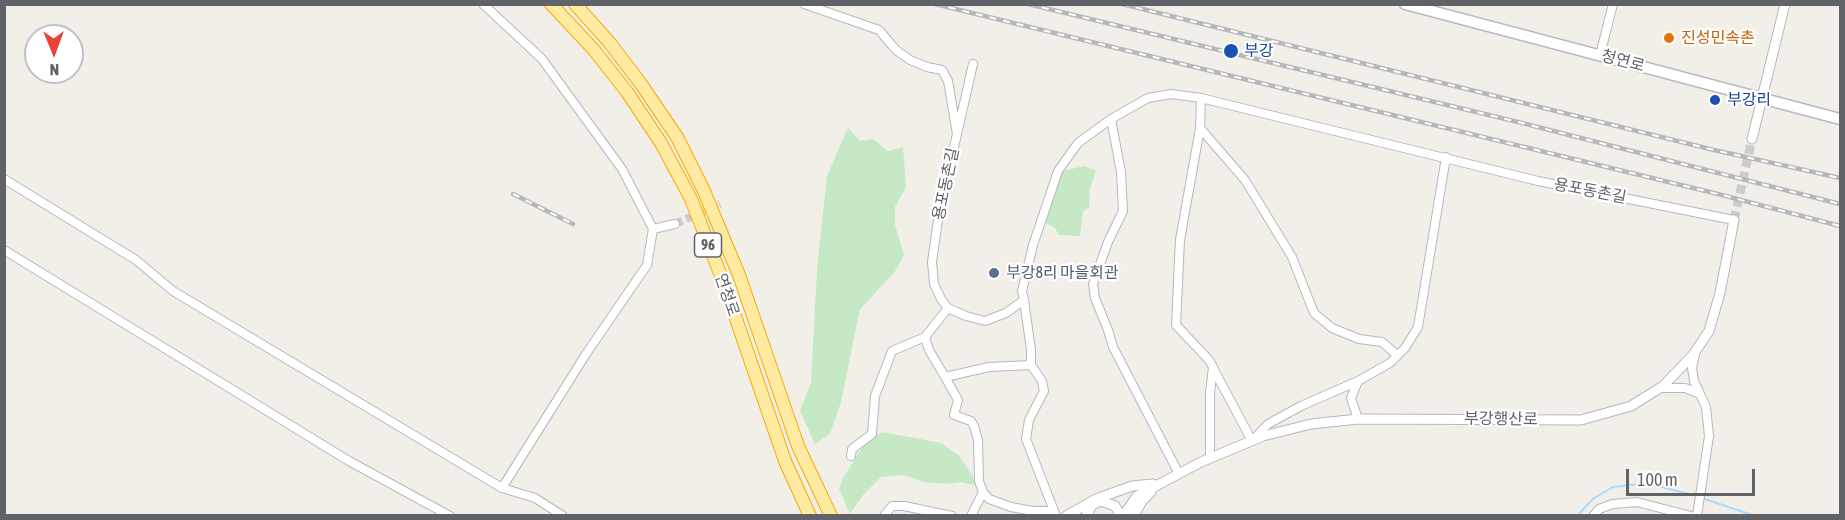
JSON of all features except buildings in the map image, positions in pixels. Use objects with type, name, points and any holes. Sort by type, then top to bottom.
[{"type":"highway","name":"연청로","points":[[551,4],[594,50],[627,92],[661,143],[691,199],[723,281],[785,461],[810,516]]},
{"type":"highway","name":"연청로","points":[[575,4],[609,42],[677,137],[704,191],[739,275],[798,446],[831,516]]},
{"type":"highway","points":[[798,446],[838,516]]},
{"type":"highway","points":[[785,461],[803,516]]},
{"type":"main road","name":"청연로","points":[[1405,4],[1432,8],[1600,56],[1840,119]]},
{"type":"street","points":[[483,4],[542,59],[621,169],[653,230],[647,265],[586,354],[502,488]]},
{"type":"street","name":"용포동촌길","points":[[804,4],[879,30],[896,50],[927,68],[942,70],[948,81],[957,134],[939,213],[932,262],[934,284],[948,308]]},
{"type":"street","points":[[1600,56],[1613,4]]},
{"type":"street","points":[[1752,139],[1785,4]]},
{"type":"street","points":[[957,134],[973,64]]},
{"type":"street","name":"용포동촌길","points":[[983,492],[989,499],[1011,507],[1055,513],[1026,440],[1029,420],[1044,391],[1042,381],[1031,365],[1031,350],[1022,291],[1033,245],[1058,171],[1078,143],[1111,119],[1148,98],[1171,94],[1201,98],[1539,181],[1734,220]]},
{"type":"street","points":[[1201,98],[1200,128],[1180,240],[1176,325],[1209,360],[1252,441],[1268,423],[1358,381],[1390,363],[1405,348],[1418,327],[1420,318],[1446,157]]},
{"type":"street","points":[[1111,119],[1121,172],[1123,211],[1108,242],[1093,284],[1095,298],[1113,347],[1179,474]]},
{"type":"street","points":[[1200,128],[1245,180],[1293,257],[1314,313],[1332,328],[1359,339],[1382,342],[1398,355]]},
{"type":"street","points":[[4,179],[136,260],[173,291],[502,488],[535,498],[563,516]]},
{"type":"street","name":"부강행산로","points":[[1159,484],[1263,436],[1311,424],[1358,419],[1581,420],[1630,406],[1660,388],[1696,350],[1708,332],[1720,293],[1734,220]]},
{"type":"street","points":[[653,230],[675,224]]},
{"type":"street","points":[[4,250],[349,461],[450,516]]},
{"type":"street","points":[[852,456],[852,449],[872,434],[874,396],[892,351],[925,337],[948,308],[985,321],[1006,313],[1024,300]]},
{"type":"street","points":[[925,337],[929,350],[958,400],[954,415],[971,421],[978,440],[977,470],[983,492],[971,516]]},
{"type":"street","points":[[1593,516],[1599,509],[1613,504],[1637,502],[1695,514],[1709,435],[1706,407],[1698,393],[1692,368],[1696,350]]},
{"type":"street","points":[[945,377],[990,367],[1031,365]]},
{"type":"street","points":[[1210,459],[1210,393],[1213,367]]},
{"type":"street","points":[[1358,381],[1351,398],[1358,419]]},
{"type":"street","points":[[1660,388],[1685,388],[1698,393]]},
{"type":"street","points":[[1068,516],[1087,512],[1096,503],[1106,502],[1159,484]]},
{"type":"street","points":[[1068,516],[1096,499],[1132,486],[1159,484]]},
{"type":"street","points":[[1106,502],[1115,506],[1122,516],[1137,496],[1159,484]]},
{"type":"street","points":[[1134,516],[1142,501],[1159,484]]},
{"type":"street","points":[[884,516],[892,506],[904,506],[952,516]]},
{"type":"green space","points":[[848,128],[860,141],[873,139],[888,151],[903,147],[906,187],[895,207],[895,225],[904,255],[894,273],[860,309],[841,402],[830,434],[815,444],[800,411],[811,382],[817,270],[827,176]]},
{"type":"green space","points":[[1084,166],[1096,170],[1090,189],[1089,207],[1083,212],[1080,236],[1059,235],[1055,228],[1046,223],[1045,216],[1059,172]]},
{"type":"green space","points":[[882,432],[941,443],[958,455],[973,476],[975,485],[960,482],[946,484],[924,482],[904,475],[881,477],[863,495],[850,514],[839,489],[843,478],[863,446]]},
{"type":"waterway","points":[[1577,516],[1594,498],[1613,487],[1646,483],[1697,496]]},
{"type":"waterway","points":[[1702,498],[1755,516]]},
{"type":"tunnel","points":[[1734,220],[1752,139]]},
{"type":"tunnel","points":[[675,224],[720,204]]},
{"type":"railway","points":[[935,4],[1722,195],[1840,226]]},
{"type":"railway","points":[[1028,4],[1522,123],[1840,204]]},
{"type":"railway","points":[[1122,4],[1714,150],[1840,178]]},
{"type":"railway","points":[[513,194],[573,224]]},
{"type":"place","name":"진성민속촌","points":[[1669,38]]},
{"type":"place","name":"부강","points":[[1231,51]]},
{"type":"place","name":"부강리","points":[[1715,100]]},
{"type":"place","name":"부강8리 마을회관","points":[[994,273]]}]
